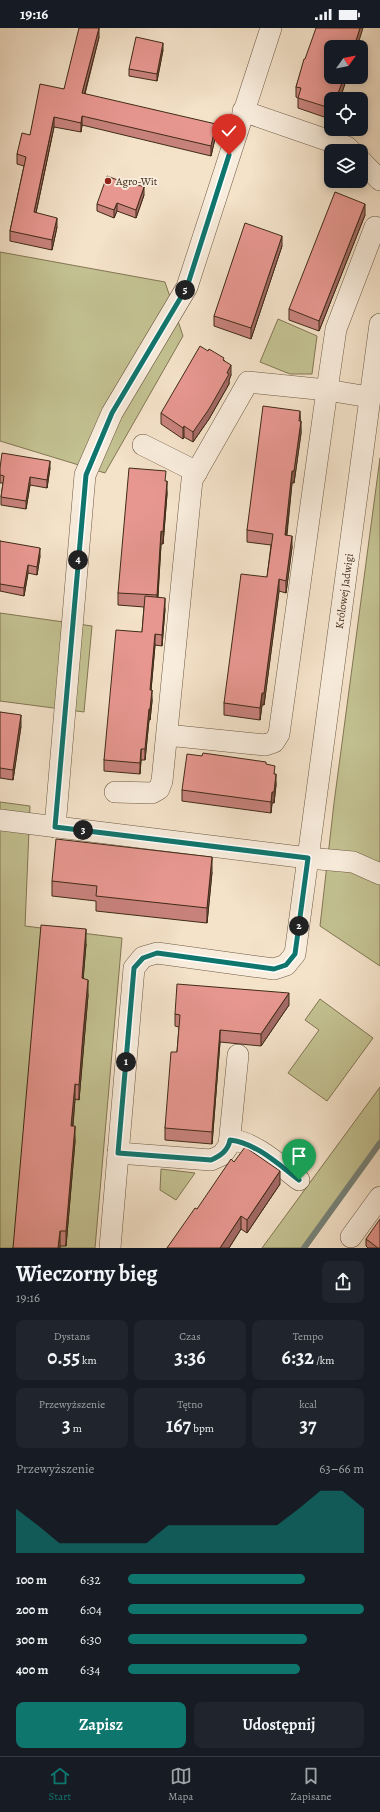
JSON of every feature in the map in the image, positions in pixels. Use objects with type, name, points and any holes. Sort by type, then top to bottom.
[{"type":"street","points":[[55,827],[86,475],[112,413],[187,287],[271,28]]},
{"type":"street","points":[[243,111],[338,144]]},
{"type":"street","points":[[368,168],[380,180]]},
{"type":"street","points":[[167,735],[265,745],[274,742],[279,734],[336,329],[375,227]]},
{"type":"street","name":"Królowej Jadwigi","points":[[110,1248],[134,968],[143,958],[157,953],[274,969],[286,965],[295,954],[380,324]]},
{"type":"street","points":[[116,792],[152,793],[159,789],[162,781],[192,480],[248,382],[327,390],[369,397]]},
{"type":"street","points":[[143,445],[197,472]]},
{"type":"street","points":[[0,820],[308,858],[353,862],[380,874]]},
{"type":"street","points":[[118,1153],[211,1160],[222,1155],[229,1145],[230,1140],[238,1055]]},
{"type":"street","points":[[230,1140],[241,1141],[251,1145],[299,1180]]},
{"type":"street","points":[[351,1237],[380,1197]]},
{"type":"shaded area","points":[[0,252],[165,282],[183,336],[105,473],[0,441]]},
{"type":"shaded area","points":[[278,319],[317,336],[312,374],[290,374],[260,362]]},
{"type":"shaded area","points":[[380,458],[380,966],[320,926],[334,803]]},
{"type":"shaded area","points":[[0,613],[92,626],[84,712],[0,701]]},
{"type":"shaded area","points":[[0,802],[30,806],[25,926],[122,938],[95,1248],[0,1248]]},
{"type":"shaded area","points":[[320,999],[373,1038],[327,1101],[288,1073],[319,1030],[305,1020]]},
{"type":"shaded area","points":[[380,1087],[380,1145],[307,1248],[262,1248]]},
{"type":"shaded area","points":[[161,1169],[195,1173],[176,1200],[160,1190]]},
{"type":"building","points":[[79,28],[99,28],[82,93],[216,124],[211,146],[82,116],[81,123],[54,117],[34,212],[57,218],[52,240],[10,231],[26,157],[17,154],[22,133],[30,135],[40,84],[64,89]]},
{"type":"building","points":[[316,28],[360,28],[356,40],[324,40],[324,84],[341,84],[339,92],[324,92],[324,106],[298,98],[301,88],[296,87]]},
{"type":"building","points":[[136,37],[163,43],[157,74],[129,69]]},
{"type":"building","points":[[107,176],[144,187],[136,210],[117,203],[114,210],[97,204]]},
{"type":"building","points":[[335,192],[365,204],[319,321],[289,309]]},
{"type":"building","points":[[245,223],[282,236],[251,328],[214,316]]},
{"type":"building","points":[[200,346],[208,351],[209,349],[224,358],[223,360],[231,365],[227,373],[229,374],[209,409],[193,432],[184,426],[183,428],[161,413]]},
{"type":"building","points":[[263,406],[300,411],[299,421],[301,421],[294,471],[292,471],[285,535],[292,536],[286,581],[279,579],[264,693],[262,693],[260,708],[224,703],[241,574],[267,577],[273,534],[247,530]]},
{"type":"building","points":[[2,453],[50,461],[47,480],[30,477],[26,501],[1,497],[4,476],[0,475]]},
{"type":"building","points":[[129,468],[166,471],[165,481],[167,481],[163,532],[161,531],[157,595],[118,593]]},
{"type":"building","points":[[0,541],[40,548],[37,567],[28,565],[24,588],[0,584]]},
{"type":"building","points":[[145,596],[165,598],[162,635],[155,634],[150,690],[152,690],[145,749],[141,749],[140,763],[104,760],[116,630],[142,632]]},
{"type":"building","points":[[0,712],[21,715],[13,770],[0,768]]},
{"type":"building","points":[[203,753],[266,762],[266,764],[275,766],[274,774],[276,774],[274,792],[272,792],[271,802],[182,790],[187,754],[202,756]]},
{"type":"building","points":[[56,839],[212,857],[207,908],[96,896],[97,886],[52,881]]},
{"type":"building","points":[[41,925],[86,929],[82,978],[88,980],[79,1085],[75,1084],[71,1126],[75,1126],[66,1231],[60,1231],[58,1248],[13,1248]]},
{"type":"building","points":[[177,984],[289,993],[261,1034],[220,1030],[212,1132],[165,1128],[171,1052],[177,1052],[180,1015],[175,1014]]},
{"type":"building","points":[[245,1147],[280,1171],[247,1220],[241,1216],[220,1248],[167,1248],[195,1208],[197,1209],[231,1159],[234,1162]]},
{"type":"building","points":[[380,1219],[380,1248],[378,1248],[366,1239]]},
{"type":"waterway","points":[[304,1248],[380,1143]]},
{"type":"place","name":"Agro-Wit","points":[[108,181]]},
{"type":"route","points":[[229,155],[187,287],[112,413],[86,475],[55,827],[308,858],[295,954],[286,965],[274,969],[157,953],[143,958],[134,968],[118,1153],[211,1160],[222,1155],[229,1145],[230,1140],[241,1141],[251,1145],[299,1180]]}]
